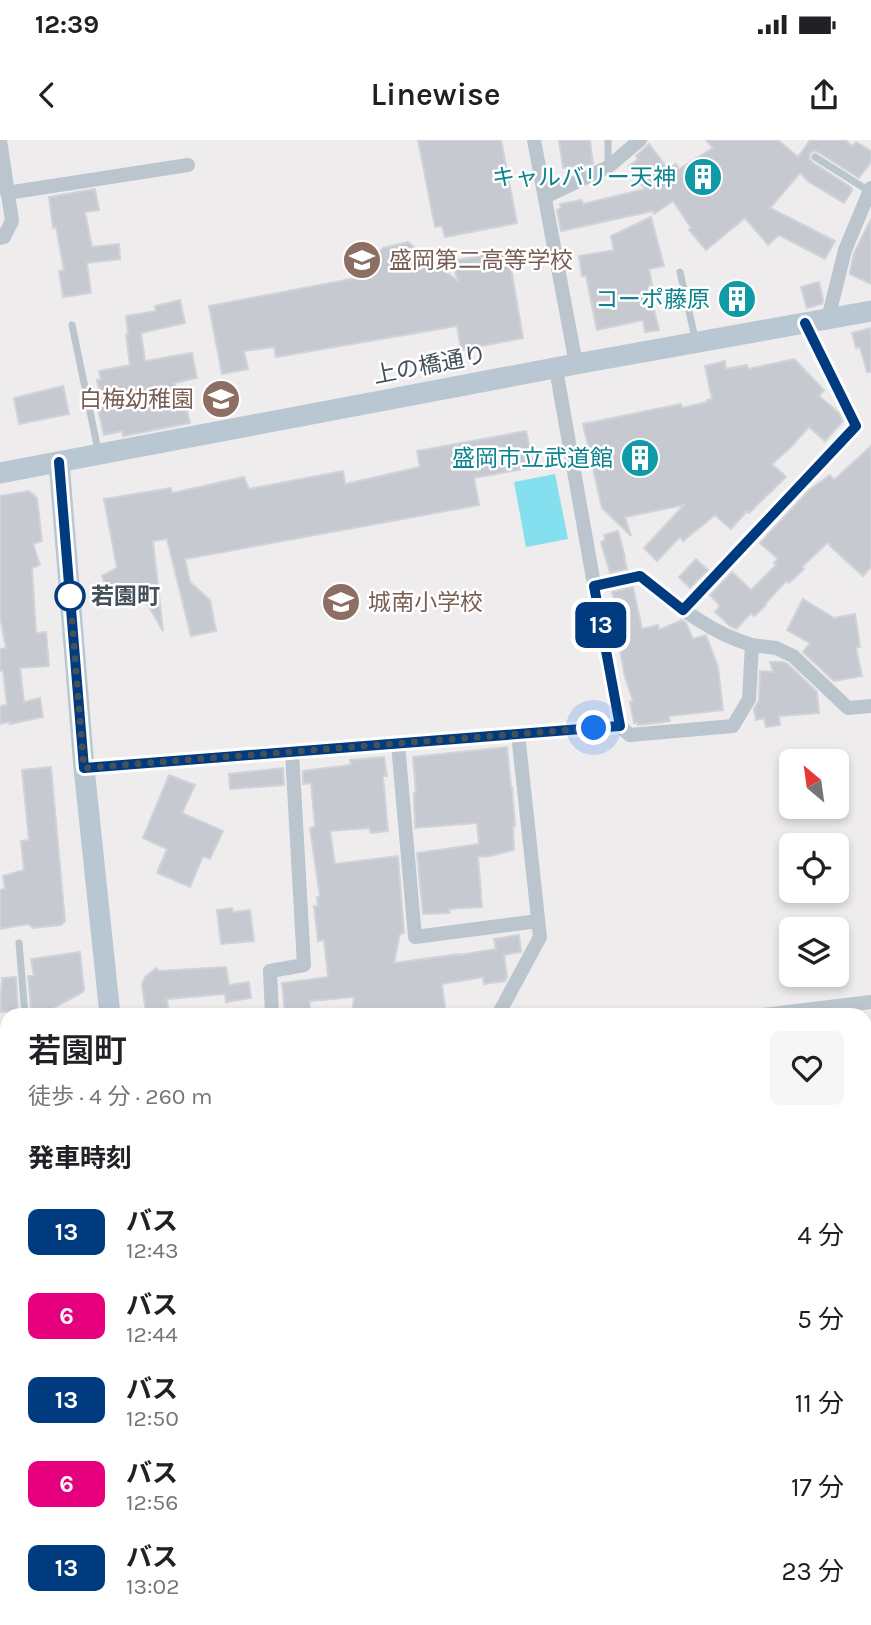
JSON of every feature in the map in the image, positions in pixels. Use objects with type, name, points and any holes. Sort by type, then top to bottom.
[{"type":"street","points":[[0,140],[12,221],[4,237],[0,238]]},
{"type":"street","points":[[534,140],[545,197],[594,586],[620,726],[630,735],[733,726],[750,699],[752,645]]},
{"type":"street","points":[[545,197],[608,167],[640,140]]},
{"type":"street","points":[[7,193],[188,164]]},
{"type":"street","points":[[828,319],[845,250],[870,190]]},
{"type":"street","name":"上の橋通り","points":[[0,473],[871,311]]},
{"type":"street","points":[[683,610],[856,426],[805,323]]},
{"type":"street","points":[[59,462],[84,768],[109,1008]]},
{"type":"street","points":[[594,586],[640,576],[683,610],[734,640],[776,648],[793,656],[848,708],[871,706]]},
{"type":"street","points":[[84,768],[620,726]]},
{"type":"street","points":[[502,1008],[540,937],[518,734]]},
{"type":"street","points":[[398,744],[415,937],[538,921]]},
{"type":"street","points":[[272,1008],[270,971],[304,965],[292,752]]},
{"type":"street","points":[[829,1008],[871,1002]]},
{"type":"lane","points":[[608,140],[608,167]]},
{"type":"lane","points":[[815,157],[870,190]]},
{"type":"lane","points":[[680,272],[696,342]]},
{"type":"lane","points":[[72,325],[99,455]]},
{"type":"lane","points":[[19,943],[24,1008]]},
{"type":"water","points":[[555,474],[568,539],[526,547],[514,482]]},
{"type":"building","points":[[418,140],[501,140],[517,223],[445,237],[442,226],[435,227]]},
{"type":"building","points":[[559,140],[590,140],[593,164],[563,168]]},
{"type":"building","points":[[706,140],[778,140],[798,157],[810,140],[845,140],[853,146],[856,142],[871,151],[871,162],[859,178],[818,152],[813,151],[810,154],[809,159],[812,162],[852,188],[844,203],[809,182],[800,173],[770,208],[835,241],[825,259],[779,235],[768,245],[745,218],[706,250],[689,230],[691,228],[673,201],[654,214],[653,211],[561,231],[557,210],[561,208],[560,204],[582,200],[583,204],[645,189],[629,166],[649,144],[668,169],[676,164],[679,169],[713,148]]},
{"type":"building","points":[[95,189],[99,210],[85,212],[92,247],[119,244],[120,259],[87,263],[91,293],[63,297],[59,271],[64,270],[56,227],[53,228],[49,197]]},
{"type":"building","points":[[651,217],[664,266],[649,269],[652,285],[648,286],[659,330],[645,332],[643,320],[597,330],[579,256],[614,250],[611,236]]},
{"type":"building","points":[[871,219],[871,284],[850,272],[854,253]]},
{"type":"building","points":[[408,242],[424,255],[426,266],[436,264],[458,281],[452,261],[508,251],[523,338],[461,350],[457,326],[276,357],[274,347],[244,351],[248,369],[222,374],[209,306],[372,275],[371,261],[383,248]]},
{"type":"building","name":"コーポ藤原","points":[[733,280],[750,284],[741,318],[724,313]]},
{"type":"building","points":[[819,282],[822,304],[807,308],[801,287]]},
{"type":"building","points":[[180,300],[185,323],[141,333],[145,361],[192,353],[197,378],[174,383],[186,405],[190,423],[123,436],[122,431],[104,435],[98,409],[103,408],[97,380],[101,379],[99,371],[130,365],[126,316],[156,311],[155,306]]},
{"type":"building","points":[[871,328],[871,372],[867,372],[860,347],[856,348],[852,333]]},
{"type":"building","points":[[794,359],[824,390],[819,396],[839,413],[843,421],[825,441],[809,427],[772,464],[786,477],[731,529],[715,515],[683,541],[680,537],[657,561],[644,548],[684,505],[625,517],[631,536],[602,508],[583,424],[681,404],[682,408],[707,402],[712,399],[705,366],[725,361],[726,369],[747,365],[748,369]]},
{"type":"building","points":[[63,386],[69,414],[19,424],[14,398]]},
{"type":"building","points":[[526,431],[534,467],[474,478],[479,505],[185,559],[190,582],[210,600],[216,631],[191,636],[167,539],[153,541],[163,631],[146,602],[124,606],[120,585],[107,590],[102,576],[117,568],[104,499],[171,488],[172,493],[244,477],[249,489],[343,471],[345,484],[420,467],[417,451]]},
{"type":"building","points":[[871,446],[871,567],[863,576],[827,543],[789,583],[786,581],[754,616],[751,613],[736,629],[730,626],[715,612],[720,606],[710,595],[732,572],[751,590],[776,565],[774,563],[778,559],[760,543],[809,490],[830,475],[834,480]]},
{"type":"building","points":[[29,491],[37,498],[42,541],[33,544],[40,565],[32,568],[36,633],[46,632],[49,666],[20,668],[24,702],[40,698],[43,717],[0,724],[0,706],[7,705],[3,670],[0,671],[0,649],[6,648],[0,617],[0,496]]},
{"type":"building","points":[[618,531],[627,569],[610,573],[601,542],[605,540],[604,535]]},
{"type":"building","points":[[696,559],[708,570],[690,588],[679,577]]},
{"type":"building","points":[[633,587],[642,629],[658,625],[659,630],[682,620],[693,639],[706,635],[718,667],[723,710],[669,716],[670,721],[657,723],[634,723],[630,702],[633,701],[625,677],[611,603],[615,602],[612,592]]},
{"type":"building","points":[[803,599],[834,618],[855,614],[860,647],[856,648],[862,676],[834,681],[803,652],[810,643],[787,630]]},
{"type":"building","points":[[770,662],[788,664],[817,692],[819,713],[779,716],[780,725],[766,727],[764,718],[756,720],[754,709],[759,700],[760,671],[773,672]]},
{"type":"building","points":[[507,747],[515,826],[514,850],[478,857],[482,907],[449,909],[450,913],[423,914],[417,853],[479,844],[477,823],[415,828],[413,757]]},
{"type":"building","points":[[384,757],[388,831],[371,833],[369,828],[330,831],[335,864],[398,856],[404,933],[400,934],[394,963],[496,949],[494,939],[519,935],[521,952],[504,955],[507,977],[505,981],[484,984],[483,977],[442,984],[445,1008],[353,1008],[354,997],[310,1001],[310,1008],[284,1008],[282,983],[328,977],[324,940],[318,941],[314,906],[318,906],[317,897],[320,897],[310,828],[315,827],[311,783],[303,784],[303,771],[351,765],[350,760]]},
{"type":"building","points":[[51,767],[65,921],[61,925],[33,928],[29,924],[0,929],[0,890],[5,889],[3,876],[24,870],[21,841],[29,840],[22,770]]},
{"type":"building","points":[[283,768],[284,785],[230,789],[229,774]]},
{"type":"building","points":[[169,775],[195,785],[182,813],[223,831],[210,859],[203,856],[190,887],[157,873],[167,849],[143,838]]},
{"type":"building","points":[[232,908],[233,912],[250,910],[254,941],[221,944],[217,910]]},
{"type":"building","points":[[80,952],[83,992],[53,1008],[31,1008],[28,976],[34,976],[31,959]]},
{"type":"building","points":[[226,967],[229,985],[249,982],[251,998],[226,1002],[225,994],[167,999],[168,1008],[145,1008],[142,984],[145,977],[156,968],[159,971]]},
{"type":"building","points":[[16,977],[18,1008],[0,1008],[2,978]]},
{"type":"bus line","name":"13","points":[[59,462],[84,768],[620,726],[594,586],[640,576],[683,610],[856,426],[805,323]]},
{"type":"place","name":"キャルバリー天神","points":[[703,177]]},
{"type":"place","name":"盛岡第二高等学校","points":[[362,260]]},
{"type":"place","name":"コーポ藤原","points":[[737,299]]},
{"type":"place","name":"白梅幼稚園","points":[[221,399]]},
{"type":"place","name":"盛岡市立武道館","points":[[640,458]]},
{"type":"place","name":"若園町","points":[[70,596]]},
{"type":"place","name":"城南小学校","points":[[341,602]]},
{"type":"route","points":[[70,596],[84,768],[594,728]]}]
